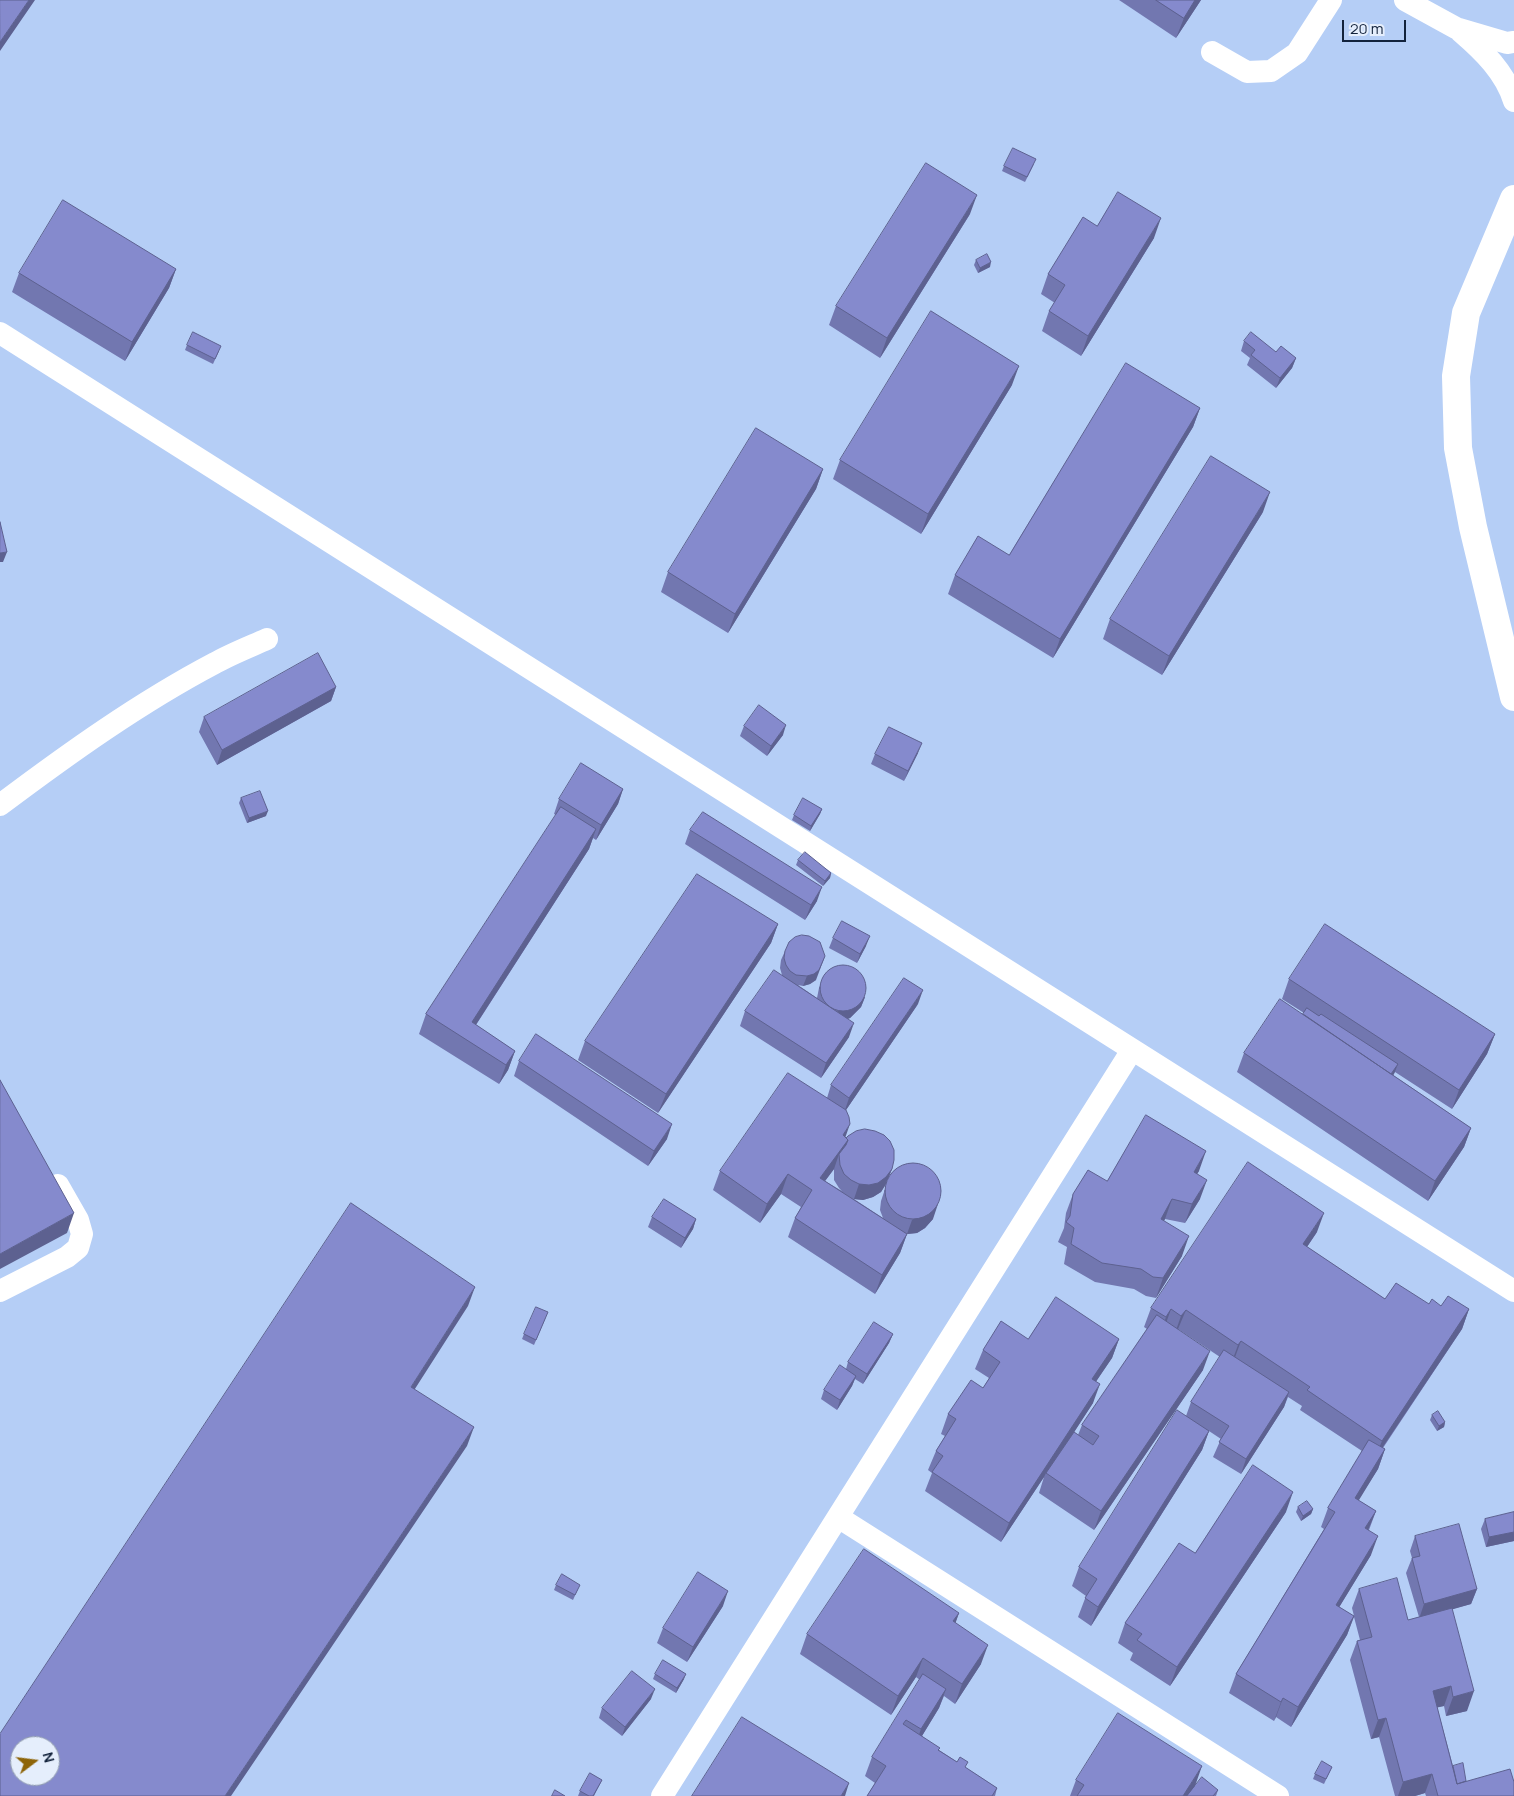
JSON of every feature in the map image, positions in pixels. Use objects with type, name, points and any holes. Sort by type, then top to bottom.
[{"type":"main road","points":[[1514,198],[1466,313],[1456,376],[1458,448],[1472,527],[1514,697]]},
{"type":"street","points":[[1212,52],[1247,72],[1271,71],[1297,53],[1331,0]]},
{"type":"street","points":[[1406,0],[1456,28],[1490,58],[1512,93],[1514,101]]},
{"type":"street","points":[[1456,28],[1506,43],[1514,42]]},
{"type":"street","points":[[0,333],[1514,1291]]},
{"type":"street","points":[[0,805],[138,707],[215,662],[267,639]]},
{"type":"street","points":[[662,1796],[1132,1050]]},
{"type":"street","points":[[0,1291],[67,1257],[78,1248],[82,1234],[78,1220],[49,1168]]},
{"type":"street","points":[[838,1517],[1278,1796]]},
{"type":"building","points":[[0,0],[29,0],[0,42]]},
{"type":"building","points":[[1156,0],[1195,0],[1184,18]]},
{"type":"building","points":[[1013,148],[1036,159],[1027,177],[1004,166]]},
{"type":"building","points":[[926,163],[977,195],[887,338],[836,306]]},
{"type":"building","points":[[1118,192],[1161,218],[1088,336],[1049,311],[1065,285],[1048,274],[1083,217],[1097,226]]},
{"type":"building","points":[[63,200],[176,269],[132,342],[19,273]]},
{"type":"building","points":[[987,254],[991,262],[980,268],[976,260]]},
{"type":"building","points":[[931,311],[1019,366],[928,514],[840,460]]},
{"type":"building","points":[[193,332],[221,346],[215,359],[187,345]]},
{"type":"building","points":[[1251,332],[1276,352],[1281,346],[1296,358],[1280,378],[1251,355],[1255,350],[1244,341]]},
{"type":"building","points":[[1126,363],[1200,408],[1060,639],[955,575],[978,536],[1009,555]]},
{"type":"building","points":[[756,428],[823,469],[735,614],[668,572]]},
{"type":"building","points":[[1211,456],[1270,492],[1169,656],[1110,619]]},
{"type":"building","points":[[0,522],[7,552],[0,553]]},
{"type":"building","points":[[318,653],[336,687],[222,750],[204,717]]},
{"type":"building","points":[[759,705],[786,725],[771,746],[744,726]]},
{"type":"building","points":[[889,727],[922,743],[908,771],[875,754]]},
{"type":"building","points":[[581,763],[623,789],[601,825],[559,799]]},
{"type":"building","points":[[260,791],[268,811],[249,818],[241,798]]},
{"type":"building","points":[[803,798],[822,809],[811,826],[794,815]]},
{"type":"building","points":[[561,807],[596,829],[472,1022],[515,1051],[506,1065],[426,1014]]},
{"type":"building","points":[[703,812],[822,887],[811,905],[690,830]]},
{"type":"building","points":[[805,852],[831,873],[825,881],[798,860]]},
{"type":"building","points":[[697,874],[778,924],[666,1094],[585,1041]]},
{"type":"building","points":[[842,921],[870,936],[860,954],[833,938]]},
{"type":"building","points":[[1325,924],[1495,1034],[1459,1090],[1289,979]]},
{"type":"building","points":[[809,936],[820,942],[825,956],[819,970],[807,976],[796,975],[790,971],[784,958],[789,942],[795,937]]},
{"type":"building","points":[[843,965],[856,969],[862,975],[866,988],[862,1001],[856,1007],[843,1011],[830,1007],[824,1001],[820,988],[824,975],[830,969]]},
{"type":"building","points":[[774,970],[854,1023],[826,1063],[745,1011]]},
{"type":"building","points":[[904,978],[923,990],[849,1098],[831,1085]]},
{"type":"building","points":[[1280,999],[1471,1128],[1435,1181],[1244,1053]]},
{"type":"building","points":[[1307,1008],[1319,1016],[1321,1014],[1398,1064],[1391,1074],[1303,1014]]},
{"type":"building","points":[[536,1034],[672,1124],[654,1151],[519,1061]]},
{"type":"building","points":[[788,1073],[846,1110],[849,1117],[850,1124],[843,1135],[848,1140],[820,1178],[907,1234],[882,1275],[795,1218],[812,1190],[788,1174],[767,1204],[720,1171]]},
{"type":"building","points":[[0,1080],[74,1213],[0,1254]]},
{"type":"building","points":[[1146,1115],[1206,1151],[1194,1172],[1207,1180],[1192,1204],[1172,1199],[1161,1219],[1189,1236],[1163,1278],[1153,1277],[1141,1269],[1102,1263],[1071,1244],[1074,1228],[1066,1222],[1070,1216],[1073,1194],[1088,1170],[1107,1181]]},
{"type":"building","points":[[865,1129],[884,1135],[890,1141],[894,1150],[892,1169],[878,1183],[869,1185],[859,1184],[844,1174],[840,1165],[839,1154],[846,1145],[848,1140],[846,1138],[848,1136],[856,1131]]},
{"type":"building","points":[[1248,1162],[1324,1213],[1303,1244],[1385,1299],[1396,1283],[1429,1304],[1432,1299],[1441,1306],[1448,1296],[1469,1309],[1382,1441],[1307,1390],[1310,1387],[1241,1341],[1238,1345],[1186,1310],[1181,1316],[1171,1309],[1166,1317],[1151,1308]]},
{"type":"building","points":[[913,1163],[924,1165],[933,1171],[939,1180],[941,1191],[939,1202],[933,1211],[924,1217],[913,1219],[902,1217],[893,1211],[887,1202],[885,1191],[887,1180],[893,1171],[902,1165]]},
{"type":"building","points":[[664,1199],[696,1219],[685,1238],[652,1217]]},
{"type":"building","points":[[351,1203],[475,1287],[411,1387],[474,1427],[225,1796],[0,1796],[0,1734]]},
{"type":"building","points":[[1056,1297],[1119,1339],[1092,1379],[1100,1384],[1009,1523],[932,1472],[943,1456],[936,1451],[956,1419],[948,1414],[971,1380],[983,1388],[1000,1362],[983,1350],[1001,1321],[1028,1339]]},
{"type":"building","points":[[536,1307],[548,1312],[536,1340],[524,1334]]},
{"type":"building","points":[[1157,1315],[1210,1351],[1101,1511],[1046,1473],[1074,1432],[1093,1445],[1099,1436],[1082,1425]]},
{"type":"building","points":[[874,1322],[893,1334],[867,1374],[848,1362]]},
{"type":"building","points":[[1224,1350],[1289,1392],[1246,1459],[1219,1442],[1229,1426],[1191,1402]]},
{"type":"building","points":[[840,1365],[856,1376],[840,1400],[824,1390]]},
{"type":"building","points":[[1177,1410],[1209,1431],[1098,1607],[1085,1598],[1097,1579],[1079,1567]]},
{"type":"building","points":[[1438,1411],[1445,1422],[1439,1426],[1432,1415]]},
{"type":"building","points":[[1369,1440],[1385,1449],[1355,1498],[1376,1511],[1365,1528],[1378,1536],[1336,1605],[1354,1616],[1298,1707],[1283,1698],[1281,1702],[1236,1674],[1335,1512],[1328,1508]]},
{"type":"building","points":[[1253,1465],[1293,1492],[1177,1667],[1137,1640],[1142,1634],[1125,1623],[1179,1543],[1195,1553]]},
{"type":"building","points":[[1307,1501],[1313,1509],[1303,1516],[1298,1507]]},
{"type":"building","points":[[1514,1512],[1514,1532],[1489,1537],[1485,1519]]},
{"type":"building","points":[[1459,1524],[1477,1589],[1424,1604],[1412,1558],[1420,1556],[1415,1536]]},
{"type":"building","points":[[864,1549],[959,1613],[953,1621],[988,1645],[962,1684],[923,1658],[898,1696],[807,1634]]},
{"type":"building","points":[[698,1572],[728,1591],[693,1647],[663,1628]]},
{"type":"building","points":[[562,1574],[580,1585],[575,1595],[556,1585]]},
{"type":"building","points":[[1397,1578],[1408,1620],[1452,1608],[1474,1691],[1453,1697],[1451,1686],[1433,1691],[1457,1784],[1510,1769],[1514,1782],[1514,1796],[1438,1796],[1432,1774],[1403,1782],[1386,1718],[1378,1720],[1357,1641],[1372,1637],[1359,1589]]},
{"type":"building","points":[[663,1660],[686,1674],[677,1688],[655,1674]]},
{"type":"building","points":[[632,1671],[655,1689],[625,1727],[602,1708]]},
{"type":"building","points":[[923,1674],[946,1689],[921,1729],[906,1720],[903,1724],[940,1748],[938,1750],[957,1762],[960,1757],[968,1762],[965,1767],[997,1788],[992,1796],[867,1796],[886,1766],[872,1757]]},
{"type":"building","points":[[1118,1713],[1202,1766],[1183,1796],[1077,1796],[1084,1785],[1076,1780]]},
{"type":"building","points":[[742,1717],[849,1783],[841,1796],[692,1796]]},
{"type":"building","points":[[1322,1761],[1332,1767],[1326,1779],[1315,1774]]},
{"type":"building","points":[[1463,1763],[1466,1781],[1457,1784],[1453,1766]]},
{"type":"building","points":[[590,1773],[602,1780],[593,1796],[580,1791]]},
{"type":"building","points":[[1202,1777],[1218,1790],[1213,1796],[1187,1796]]},
{"type":"building","points":[[555,1790],[565,1796],[552,1796]]}]
